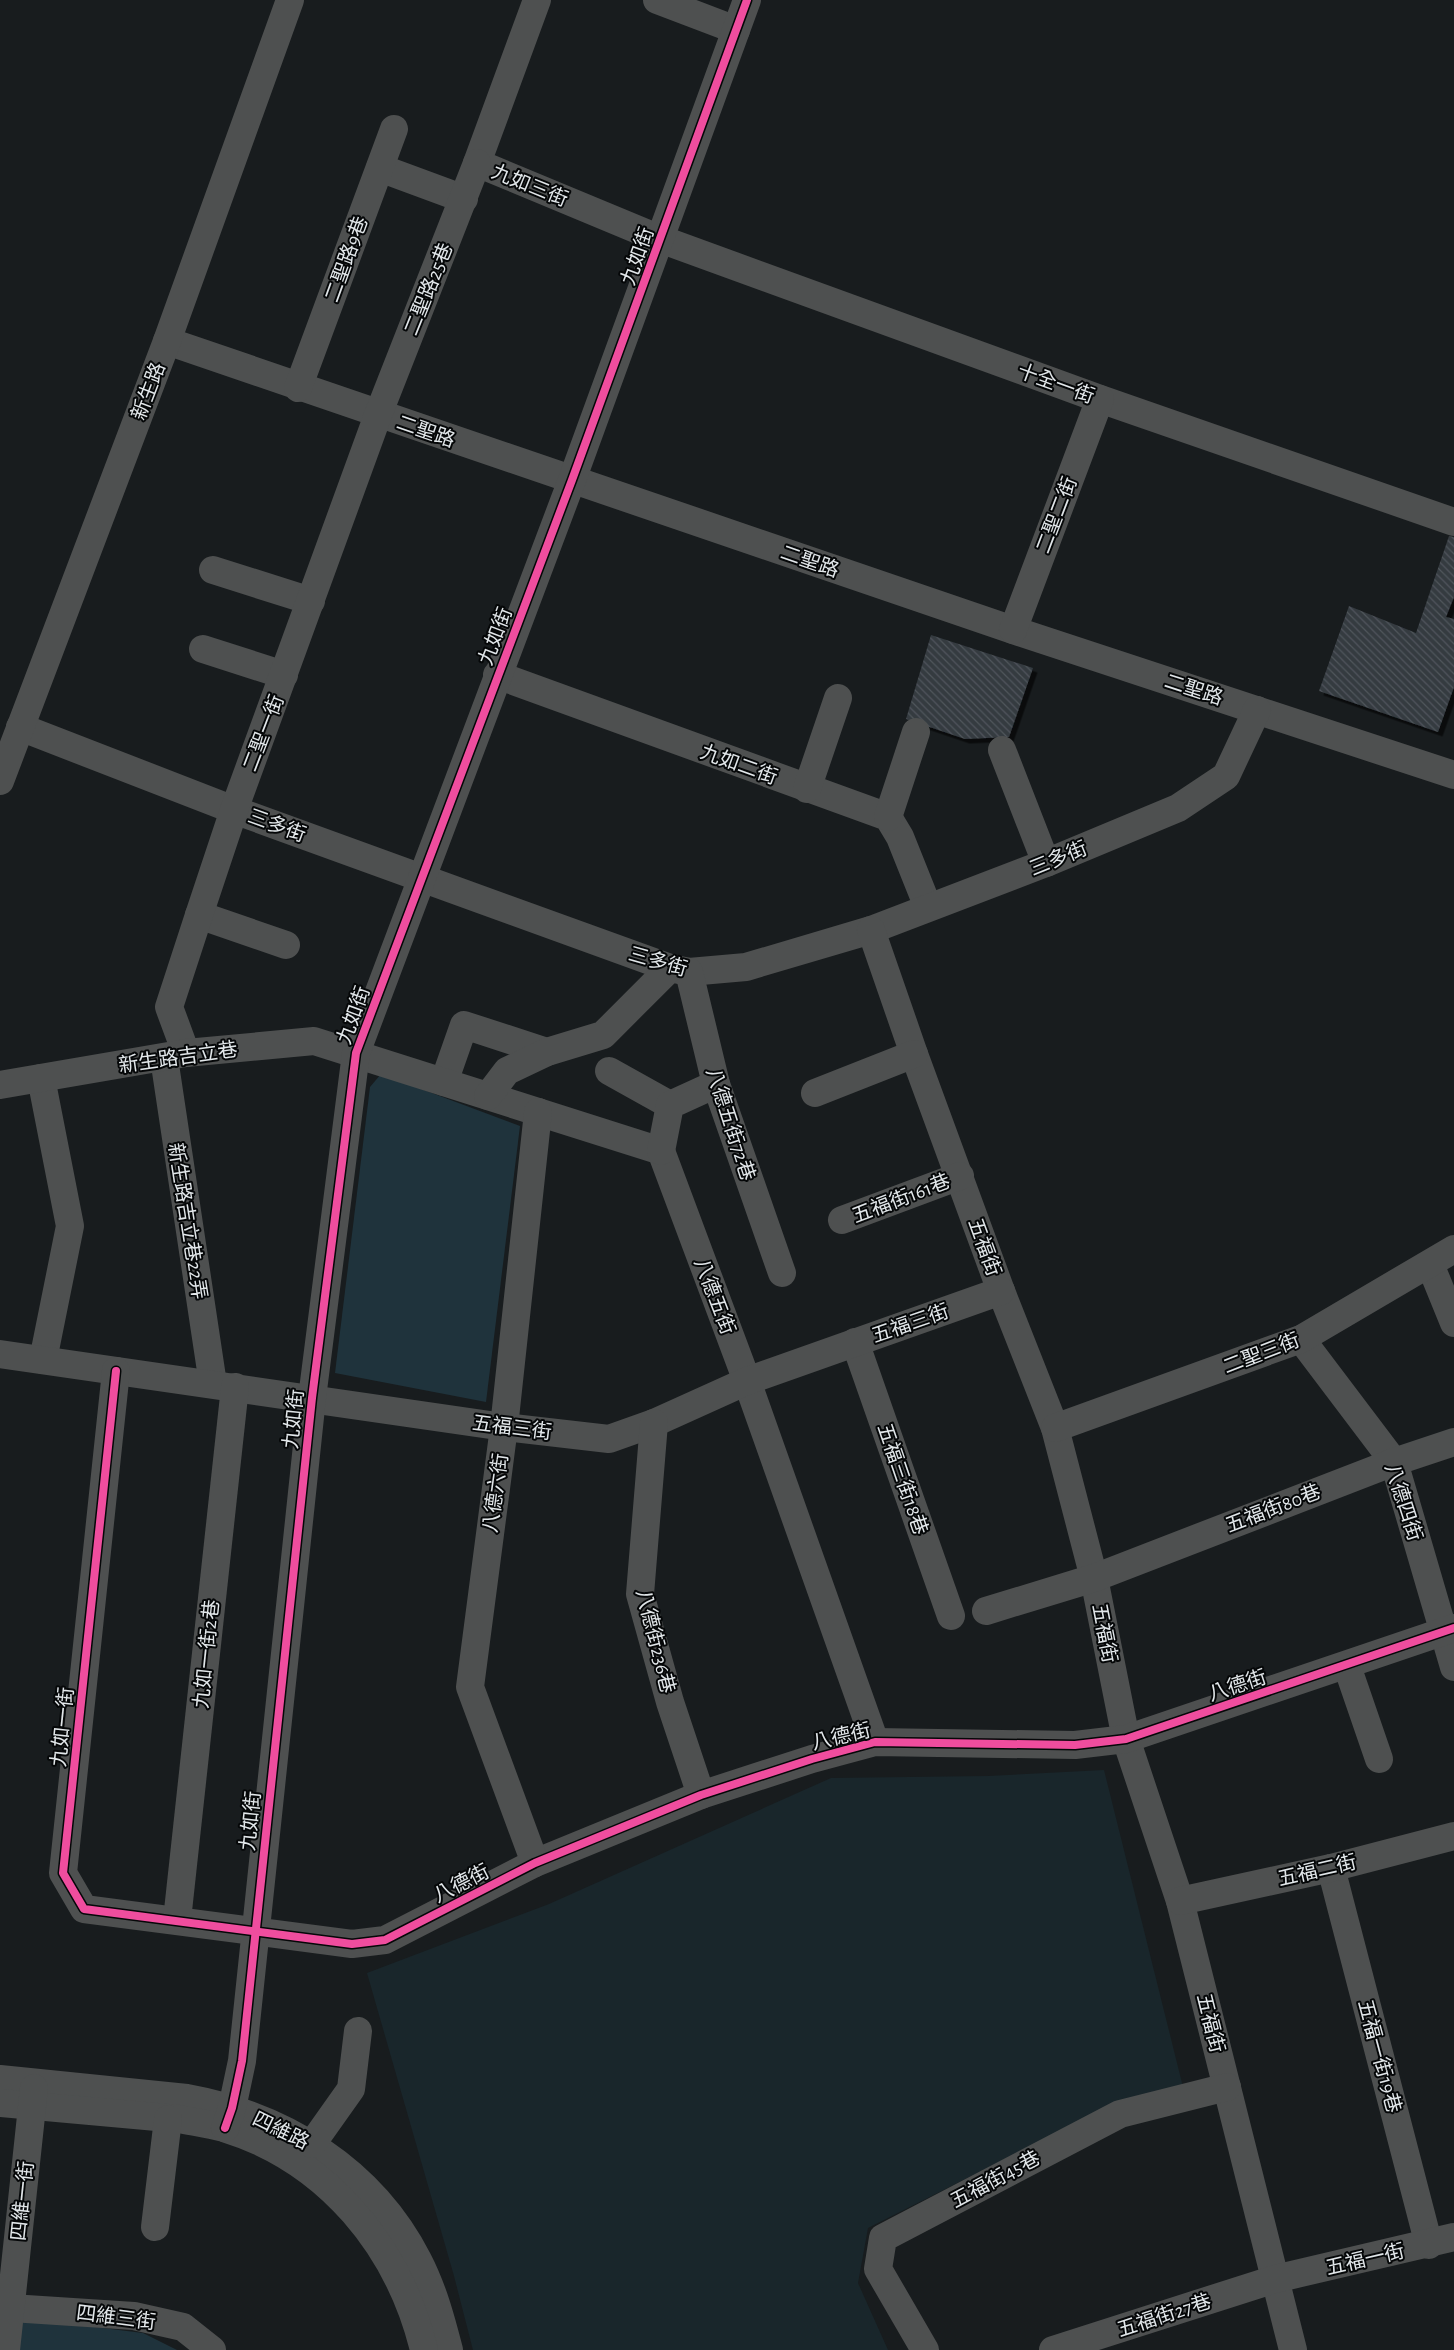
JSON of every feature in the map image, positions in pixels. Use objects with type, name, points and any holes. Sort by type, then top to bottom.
[{"type":"street","name":"新生路","points":[[0,781],[167,341],[290,0]]},
{"type":"street","name":"九如三街","points":[[537,0],[477,163],[660,239]]},
{"type":"street","points":[[657,0],[736,30]]},
{"type":"street","name":"九如街","points":[[229,2118],[242,2061],[312,1398],[356,1053],[572,480],[747,0]]},
{"type":"street","name":"二聖路9巷","points":[[298,388],[394,129]]},
{"type":"street","name":"二聖路25巷","points":[[378,415],[477,163]]},
{"type":"street","points":[[380,168],[464,199]]},
{"type":"street","name":"十全一街","points":[[660,239],[1100,399],[1454,522]]},
{"type":"street","name":"二聖路","points":[[167,341],[298,388],[1013,630],[1454,775]]},
{"type":"street","name":"二聖二街","points":[[1013,630],[1100,399]]},
{"type":"street","name":"二聖一街","points":[[175,1056],[169,1007],[234,810],[378,415]]},
{"type":"street","points":[[213,570],[311,601]]},
{"type":"street","points":[[203,649],[284,675]]},
{"type":"street","name":"九如二街","points":[[497,675],[888,817]]},
{"type":"street","points":[[807,789],[838,698]]},
{"type":"street","name":"三多街","points":[[20,727],[234,810],[680,970],[746,967],[871,930],[1046,864],[1178,808],[1226,776],[1257,710]]},
{"type":"street","points":[[916,732],[888,817],[900,837],[928,907]]},
{"type":"street","points":[[1002,750],[1046,864]]},
{"type":"street","points":[[199,915],[286,944]]},
{"type":"street","name":"五福街","points":[[871,930],[914,1054],[1001,1291],[1055,1428],[1094,1578],[1126,1739],[1180,1901],[1293,2350]]},
{"type":"street","points":[[488,1096],[507,1071],[546,1052],[603,1035],[680,970]]},
{"type":"street","name":"八德五街72巷","points":[[680,970],[716,1084],[782,1273]]},
{"type":"street","points":[[444,1082],[464,1025],[546,1052]]},
{"type":"street","name":"新生路吉立巷","points":[[0,1085],[175,1056],[314,1041],[356,1053]]},
{"type":"street","points":[[356,1053],[661,1152],[670,1105]]},
{"type":"street","points":[[815,1094],[914,1054]]},
{"type":"street","name":"新生路吉立巷22弄","points":[[175,1056],[224,1386]]},
{"type":"street","points":[[609,1072],[670,1105]]},
{"type":"street","points":[[41,1078],[70,1226],[43,1360]]},
{"type":"street","points":[[670,1105],[716,1084]]},
{"type":"street","name":"八德六街","points":[[535,1863],[470,1687],[504,1427],[538,1112]]},
{"type":"street","name":"八德五街","points":[[661,1152],[747,1381],[875,1742]]},
{"type":"street","name":"五福街161巷","points":[[842,1220],[960,1176]]},
{"type":"street","name":"二聖三街","points":[[1055,1428],[1301,1339],[1454,1249]]},
{"type":"street","points":[[1430,1264],[1454,1323]]},
{"type":"street","name":"五福三街","points":[[0,1354],[504,1427],[609,1439],[654,1423],[747,1381],[1001,1291]]},
{"type":"street","name":"八德四街","points":[[1301,1339],[1394,1462],[1449,1630],[1454,1667]]},
{"type":"street","name":"五福三街18巷","points":[[855,1342],[951,1616]]},
{"type":"street","name":"九如一街","points":[[116,1371],[63,1873],[84,1909],[255,1932]]},
{"type":"street","name":"九如一街2巷","points":[[177,1920],[224,1386]]},
{"type":"street","name":"八德街236巷","points":[[654,1423],[640,1594],[670,1702],[702,1795]]},
{"type":"street","name":"五福街80巷","points":[[986,1611],[1094,1578],[1394,1462],[1454,1442]]},
{"type":"street","name":"八德街","points":[[255,1932],[352,1944],[385,1940],[535,1863],[702,1795],[812,1759],[875,1742],[1075,1745],[1126,1739],[1449,1630]]},
{"type":"street","points":[[1347,1666],[1379,1759]]},
{"type":"street","name":"五福二街","points":[[1180,1901],[1331,1868],[1454,1836]]},
{"type":"street","name":"五福一街19巷","points":[[1331,1868],[1441,2241]]},
{"type":"street","points":[[312,2144],[351,2089],[358,2031]]},
{"type":"street","name":"四維路","points":[[0,2079],[34,2094],[168,2119],[229,2118],[281,2128],[312,2144],[368,2191],[404,2235],[431,2288],[449,2350]]},
{"type":"street","name":"五福街45巷","points":[[925,2350],[878,2269],[883,2238],[1120,2114],[1227,2087]]},
{"type":"street","name":"四維路","points":[[0,2103],[34,2094],[188,2098],[229,2118],[265,2146],[300,2165],[333,2190],[369,2229],[390,2260],[407,2296],[424,2350]]},
{"type":"street","name":"四維一街","points":[[6,2350],[34,2094]]},
{"type":"street","points":[[155,2227],[168,2119]]},
{"type":"street","name":"五福一街","points":[[1275,2279],[1441,2241]]},
{"type":"street","name":"五福街27巷","points":[[1053,2350],[1275,2279]]},
{"type":"street","name":"四維三街","points":[[11,2308],[134,2316],[183,2327],[212,2350]]},
{"type":"shaded area","points":[[381,1074],[520,1126],[486,1402],[335,1373],[370,1087]]},
{"type":"shaded area","points":[[1104,1770],[1184,2091],[1019,2152],[868,2228],[858,2283],[888,2350],[473,2350],[454,2276],[367,1973],[549,1904],[831,1778],[988,1776]]},
{"type":"shaded area","points":[[22,2318],[143,2333],[177,2350],[19,2350]]},
{"type":"building","points":[[1449,536],[1454,537],[1454,597],[1446,617],[1454,619],[1454,687],[1438,732],[1319,691],[1349,606],[1416,633]]},
{"type":"building","points":[[931,635],[1033,668],[1009,737],[965,739],[906,719]]},
{"type":"cycle path","points":[[225,2128],[232,2108],[242,2061],[312,1398],[356,1053],[572,480],[747,0]]},
{"type":"cycle path","points":[[116,1371],[63,1873],[84,1909],[352,1944],[385,1940],[535,1863],[701,1795],[812,1759],[875,1742],[1075,1745],[1126,1739],[1454,1628]]}]
